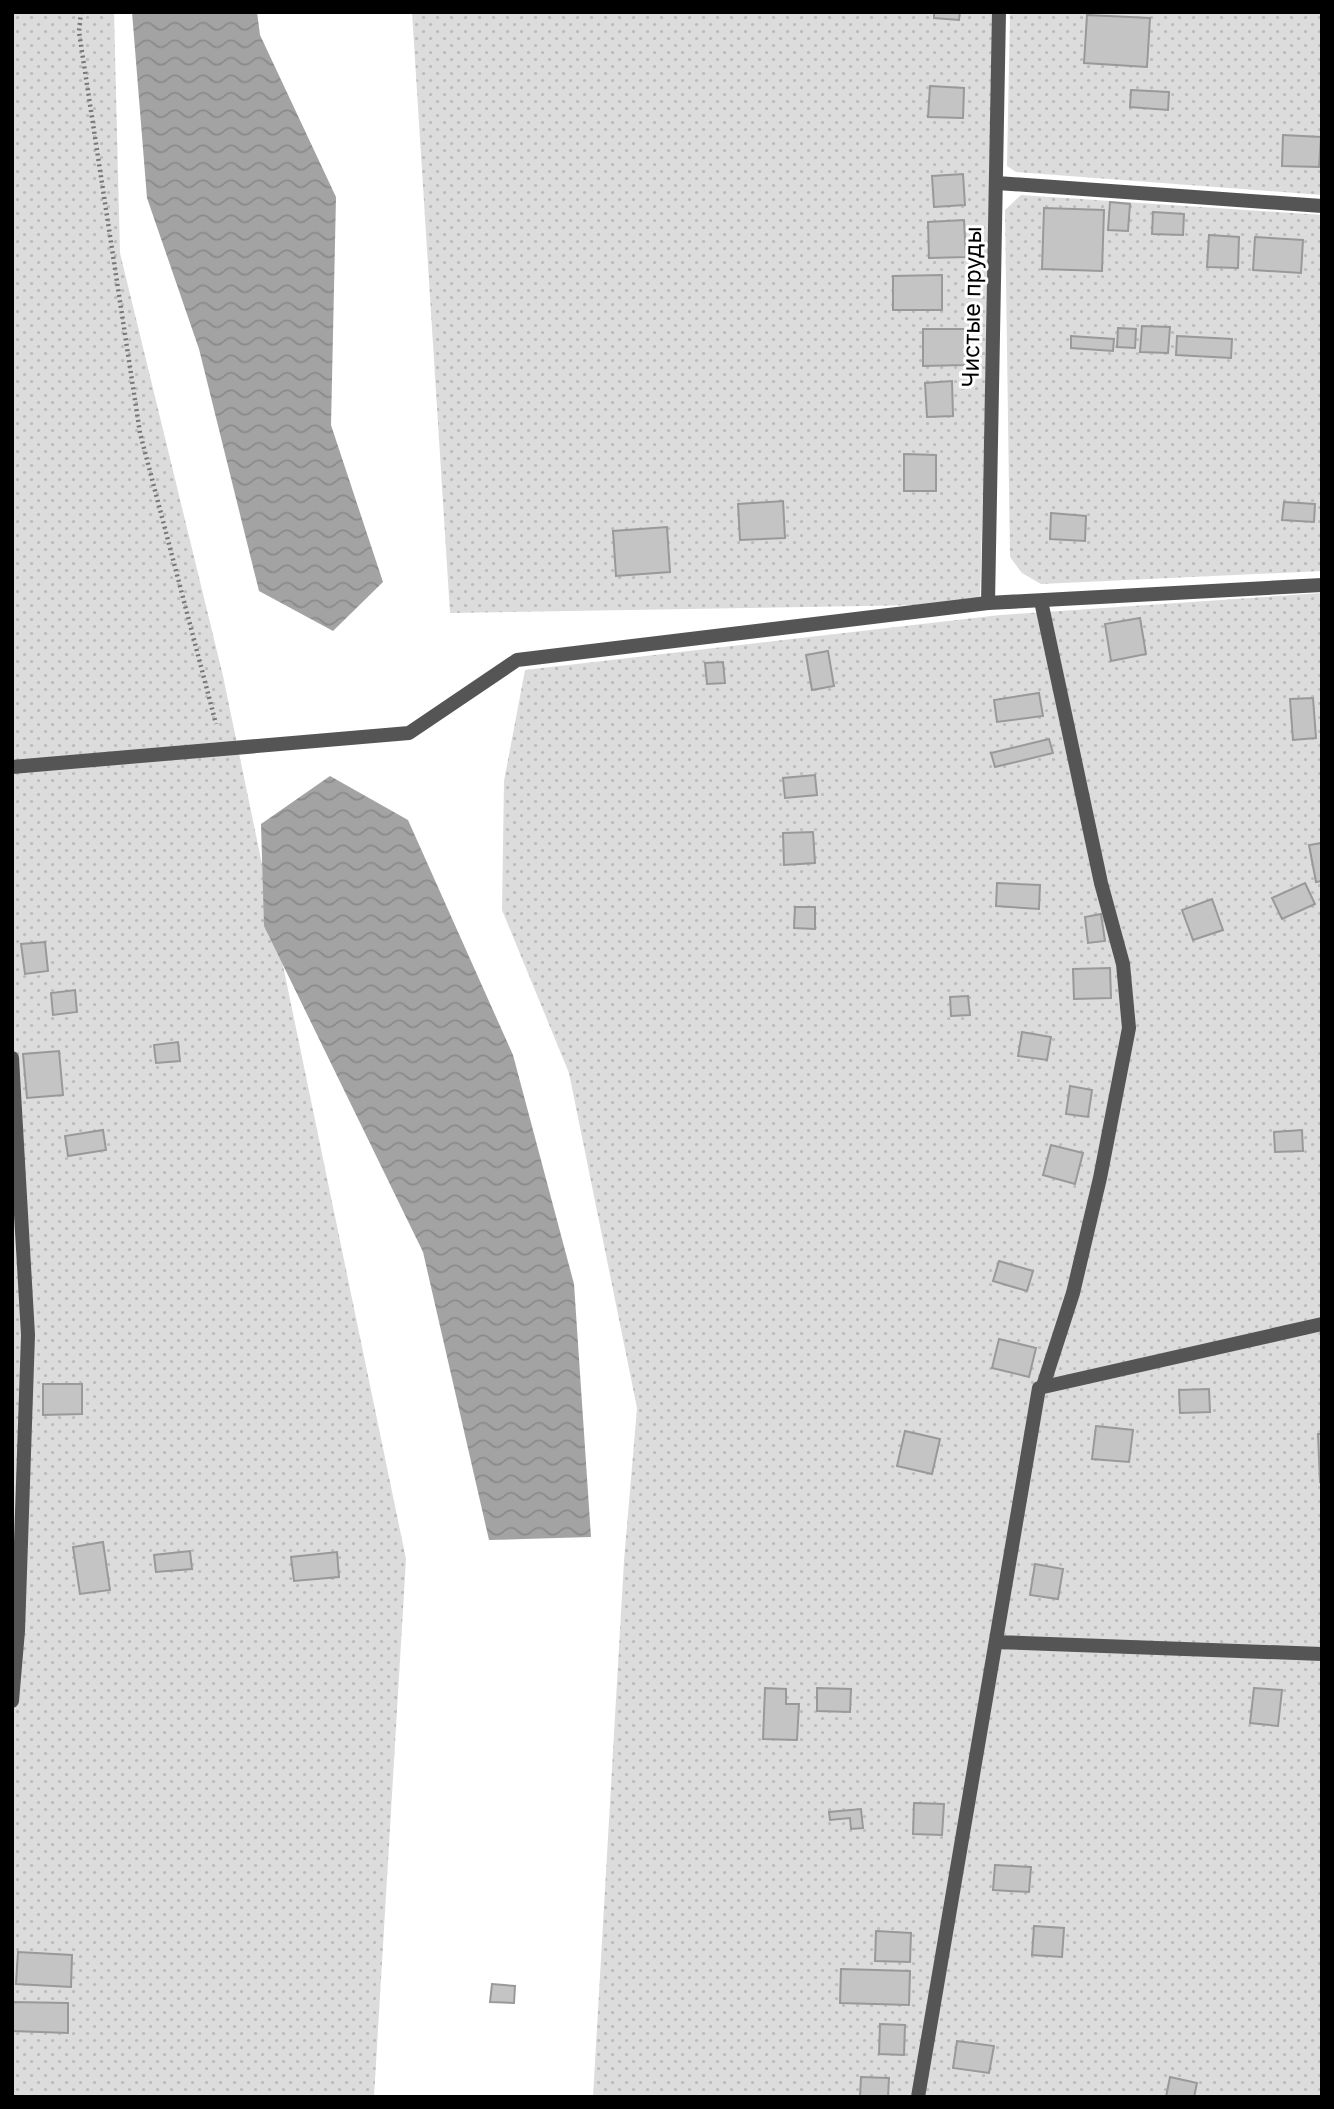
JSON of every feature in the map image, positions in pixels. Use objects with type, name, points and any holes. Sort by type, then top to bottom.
[{"type":"street","name":"Чистые пруды","points":[[988,603],[999,12]]},
{"type":"street","points":[[997,183],[1322,206]]},
{"type":"street","points":[[12,767],[410,733],[517,660],[988,603],[1322,585]]},
{"type":"street","points":[[1041,601],[1101,883],[1123,964],[1129,1028],[1100,1178],[1073,1293],[1043,1387]]},
{"type":"street","points":[[12,1058],[28,1335],[18,1631],[12,1700]]},
{"type":"street","points":[[918,2097],[1039,1388],[1322,1324]]},
{"type":"street","points":[[996,1642],[1322,1654]]},
{"type":"path","points":[[81,12],[79,33],[140,432],[222,749]]},
{"type":"shaded area","points":[[12,12],[114,12],[120,253],[223,676],[406,1559],[374,2097],[12,2097]]},
{"type":"shaded area","points":[[412,12],[995,12],[980,604],[450,613]]},
{"type":"shaded area","points":[[1010,12],[1322,12],[1322,195],[1016,172],[1007,166]]},
{"type":"shaded area","points":[[1021,195],[1322,215],[1322,571],[1041,584],[1022,573],[1010,557],[1005,210]]},
{"type":"shaded area","points":[[1322,593],[1322,2097],[593,2097],[624,1561],[637,1408],[569,1073],[502,910],[504,781],[525,670],[1000,615]]},
{"type":"water","points":[[132,12],[257,12],[260,35],[336,197],[331,425],[383,582],[333,631],[259,591],[199,349],[147,198]]},
{"type":"water","points":[[330,776],[408,820],[513,1055],[574,1284],[591,1537],[489,1540],[423,1252],[264,926],[261,824]]},
{"type":"building","points":[[934,12],[960,12],[959,20],[934,18]]},
{"type":"building","points":[[1087,15],[1150,18],[1147,67],[1084,63]]},
{"type":"building","points":[[930,86],[964,88],[963,118],[928,117]]},
{"type":"building","points":[[1131,90],[1169,92],[1168,110],[1130,107]]},
{"type":"building","points":[[1283,135],[1321,137],[1319,167],[1282,166]]},
{"type":"building","points":[[963,174],[965,205],[934,207],[932,176]]},
{"type":"building","points":[[1110,202],[1130,204],[1128,231],[1108,230]]},
{"type":"building","points":[[1044,208],[1104,210],[1102,271],[1042,269]]},
{"type":"building","points":[[1153,212],[1184,214],[1183,235],[1152,234]]},
{"type":"building","points":[[964,220],[966,257],[929,258],[928,222]]},
{"type":"building","points":[[1209,235],[1239,237],[1238,268],[1207,267]]},
{"type":"building","points":[[1255,237],[1303,240],[1301,273],[1253,270]]},
{"type":"building","points":[[942,275],[942,310],[893,310],[893,276]]},
{"type":"building","points":[[1142,326],[1170,327],[1168,353],[1140,352]]},
{"type":"building","points":[[1118,328],[1136,329],[1135,348],[1117,347]]},
{"type":"building","points":[[923,329],[965,329],[966,365],[923,366]]},
{"type":"building","points":[[1071,336],[1114,339],[1113,351],[1071,348]]},
{"type":"building","points":[[1177,336],[1232,339],[1231,358],[1176,355]]},
{"type":"building","points":[[952,381],[953,416],[927,417],[925,383]]},
{"type":"building","points":[[904,454],[936,455],[936,491],[904,491]]},
{"type":"building","points":[[783,501],[785,538],[740,540],[738,504]]},
{"type":"building","points":[[1284,502],[1315,504],[1314,522],[1282,520]]},
{"type":"building","points":[[1051,513],[1086,516],[1085,541],[1050,539]]},
{"type":"building","points":[[667,527],[670,572],[616,576],[613,531]]},
{"type":"building","points":[[1140,618],[1146,654],[1111,661],[1105,624]]},
{"type":"building","points":[[828,651],[834,686],[812,690],[806,655]]},
{"type":"building","points":[[723,662],[725,683],[707,684],[705,663]]},
{"type":"building","points":[[1039,693],[1043,716],[997,722],[994,700]]},
{"type":"building","points":[[1313,698],[1316,738],[1293,740],[1290,699]]},
{"type":"building","points":[[1049,739],[1053,753],[995,767],[991,753]]},
{"type":"building","points":[[815,775],[817,795],[785,798],[783,778]]},
{"type":"building","points":[[813,832],[815,863],[784,865],[783,833]]},
{"type":"building","points":[[1322,843],[1322,881],[1316,882],[1309,845]]},
{"type":"building","points":[[997,883],[1040,885],[1039,909],[996,906]]},
{"type":"building","points":[[1305,883],[1315,904],[1282,919],[1272,898]]},
{"type":"building","points":[[1212,899],[1223,930],[1193,940],[1182,910]]},
{"type":"building","points":[[795,907],[815,907],[815,929],[794,928]]},
{"type":"building","points":[[1101,914],[1105,941],[1088,943],[1085,917]]},
{"type":"building","points":[[45,942],[48,971],[25,974],[21,944]]},
{"type":"building","points":[[1110,968],[1111,998],[1074,999],[1073,969]]},
{"type":"building","points":[[75,990],[77,1012],[53,1015],[51,993]]},
{"type":"building","points":[[968,996],[970,1015],[951,1016],[950,997]]},
{"type":"building","points":[[1022,1032],[1051,1037],[1047,1060],[1018,1056]]},
{"type":"building","points":[[178,1042],[180,1061],[156,1063],[154,1045]]},
{"type":"building","points":[[59,1051],[63,1095],[27,1098],[23,1054]]},
{"type":"building","points":[[1070,1086],[1092,1090],[1088,1117],[1066,1114]]},
{"type":"building","points":[[103,1130],[106,1150],[68,1156],[65,1136]]},
{"type":"building","points":[[1302,1130],[1303,1151],[1275,1152],[1274,1132]]},
{"type":"building","points":[[1051,1145],[1083,1153],[1075,1184],[1043,1175]]},
{"type":"building","points":[[999,1261],[1033,1271],[1027,1291],[993,1281]]},
{"type":"building","points":[[999,1339],[1036,1348],[1029,1377],[992,1368]]},
{"type":"building","points":[[43,1384],[82,1384],[82,1414],[43,1415]]},
{"type":"building","points":[[1209,1389],[1210,1412],[1180,1413],[1179,1390]]},
{"type":"building","points":[[1096,1426],[1133,1430],[1129,1462],[1092,1459]]},
{"type":"building","points":[[905,1431],[940,1439],[932,1474],[897,1466]]},
{"type":"building","points":[[1318,1434],[1322,1434],[1322,1482],[1320,1482]]},
{"type":"building","points":[[103,1542],[110,1590],[80,1594],[73,1547]]},
{"type":"building","points":[[190,1551],[192,1569],[156,1572],[154,1555]]},
{"type":"building","points":[[337,1552],[339,1577],[294,1581],[291,1557]]},
{"type":"building","points":[[1035,1564],[1063,1569],[1058,1599],[1030,1595]]},
{"type":"building","points":[[765,1688],[786,1689],[786,1704],[799,1704],[797,1740],[763,1739]]},
{"type":"building","points":[[817,1688],[851,1689],[850,1712],[817,1711]]},
{"type":"building","points":[[1254,1688],[1282,1690],[1278,1726],[1250,1723]]},
{"type":"building","points":[[914,1803],[944,1804],[942,1835],[913,1834]]},
{"type":"building","points":[[861,1809],[863,1828],[851,1829],[850,1818],[830,1820],[829,1812]]},
{"type":"building","points":[[995,1865],[1031,1867],[1029,1892],[993,1890]]},
{"type":"building","points":[[1034,1926],[1064,1928],[1062,1957],[1032,1955]]},
{"type":"building","points":[[876,1931],[911,1933],[910,1962],[875,1961]]},
{"type":"building","points":[[18,1952],[72,1955],[71,1987],[16,1984]]},
{"type":"building","points":[[841,1969],[910,1971],[909,2005],[840,2003]]},
{"type":"building","points":[[492,1984],[515,1986],[514,2003],[490,2002]]},
{"type":"building","points":[[12,2002],[68,2003],[68,2033],[12,2031]]},
{"type":"building","points":[[880,2024],[905,2025],[904,2055],[879,2054]]},
{"type":"building","points":[[957,2041],[994,2046],[989,2073],[953,2068]]},
{"type":"building","points":[[861,2077],[889,2078],[888,2097],[860,2097]]},
{"type":"building","points":[[1170,2077],[1197,2083],[1194,2097],[1166,2097]]}]
